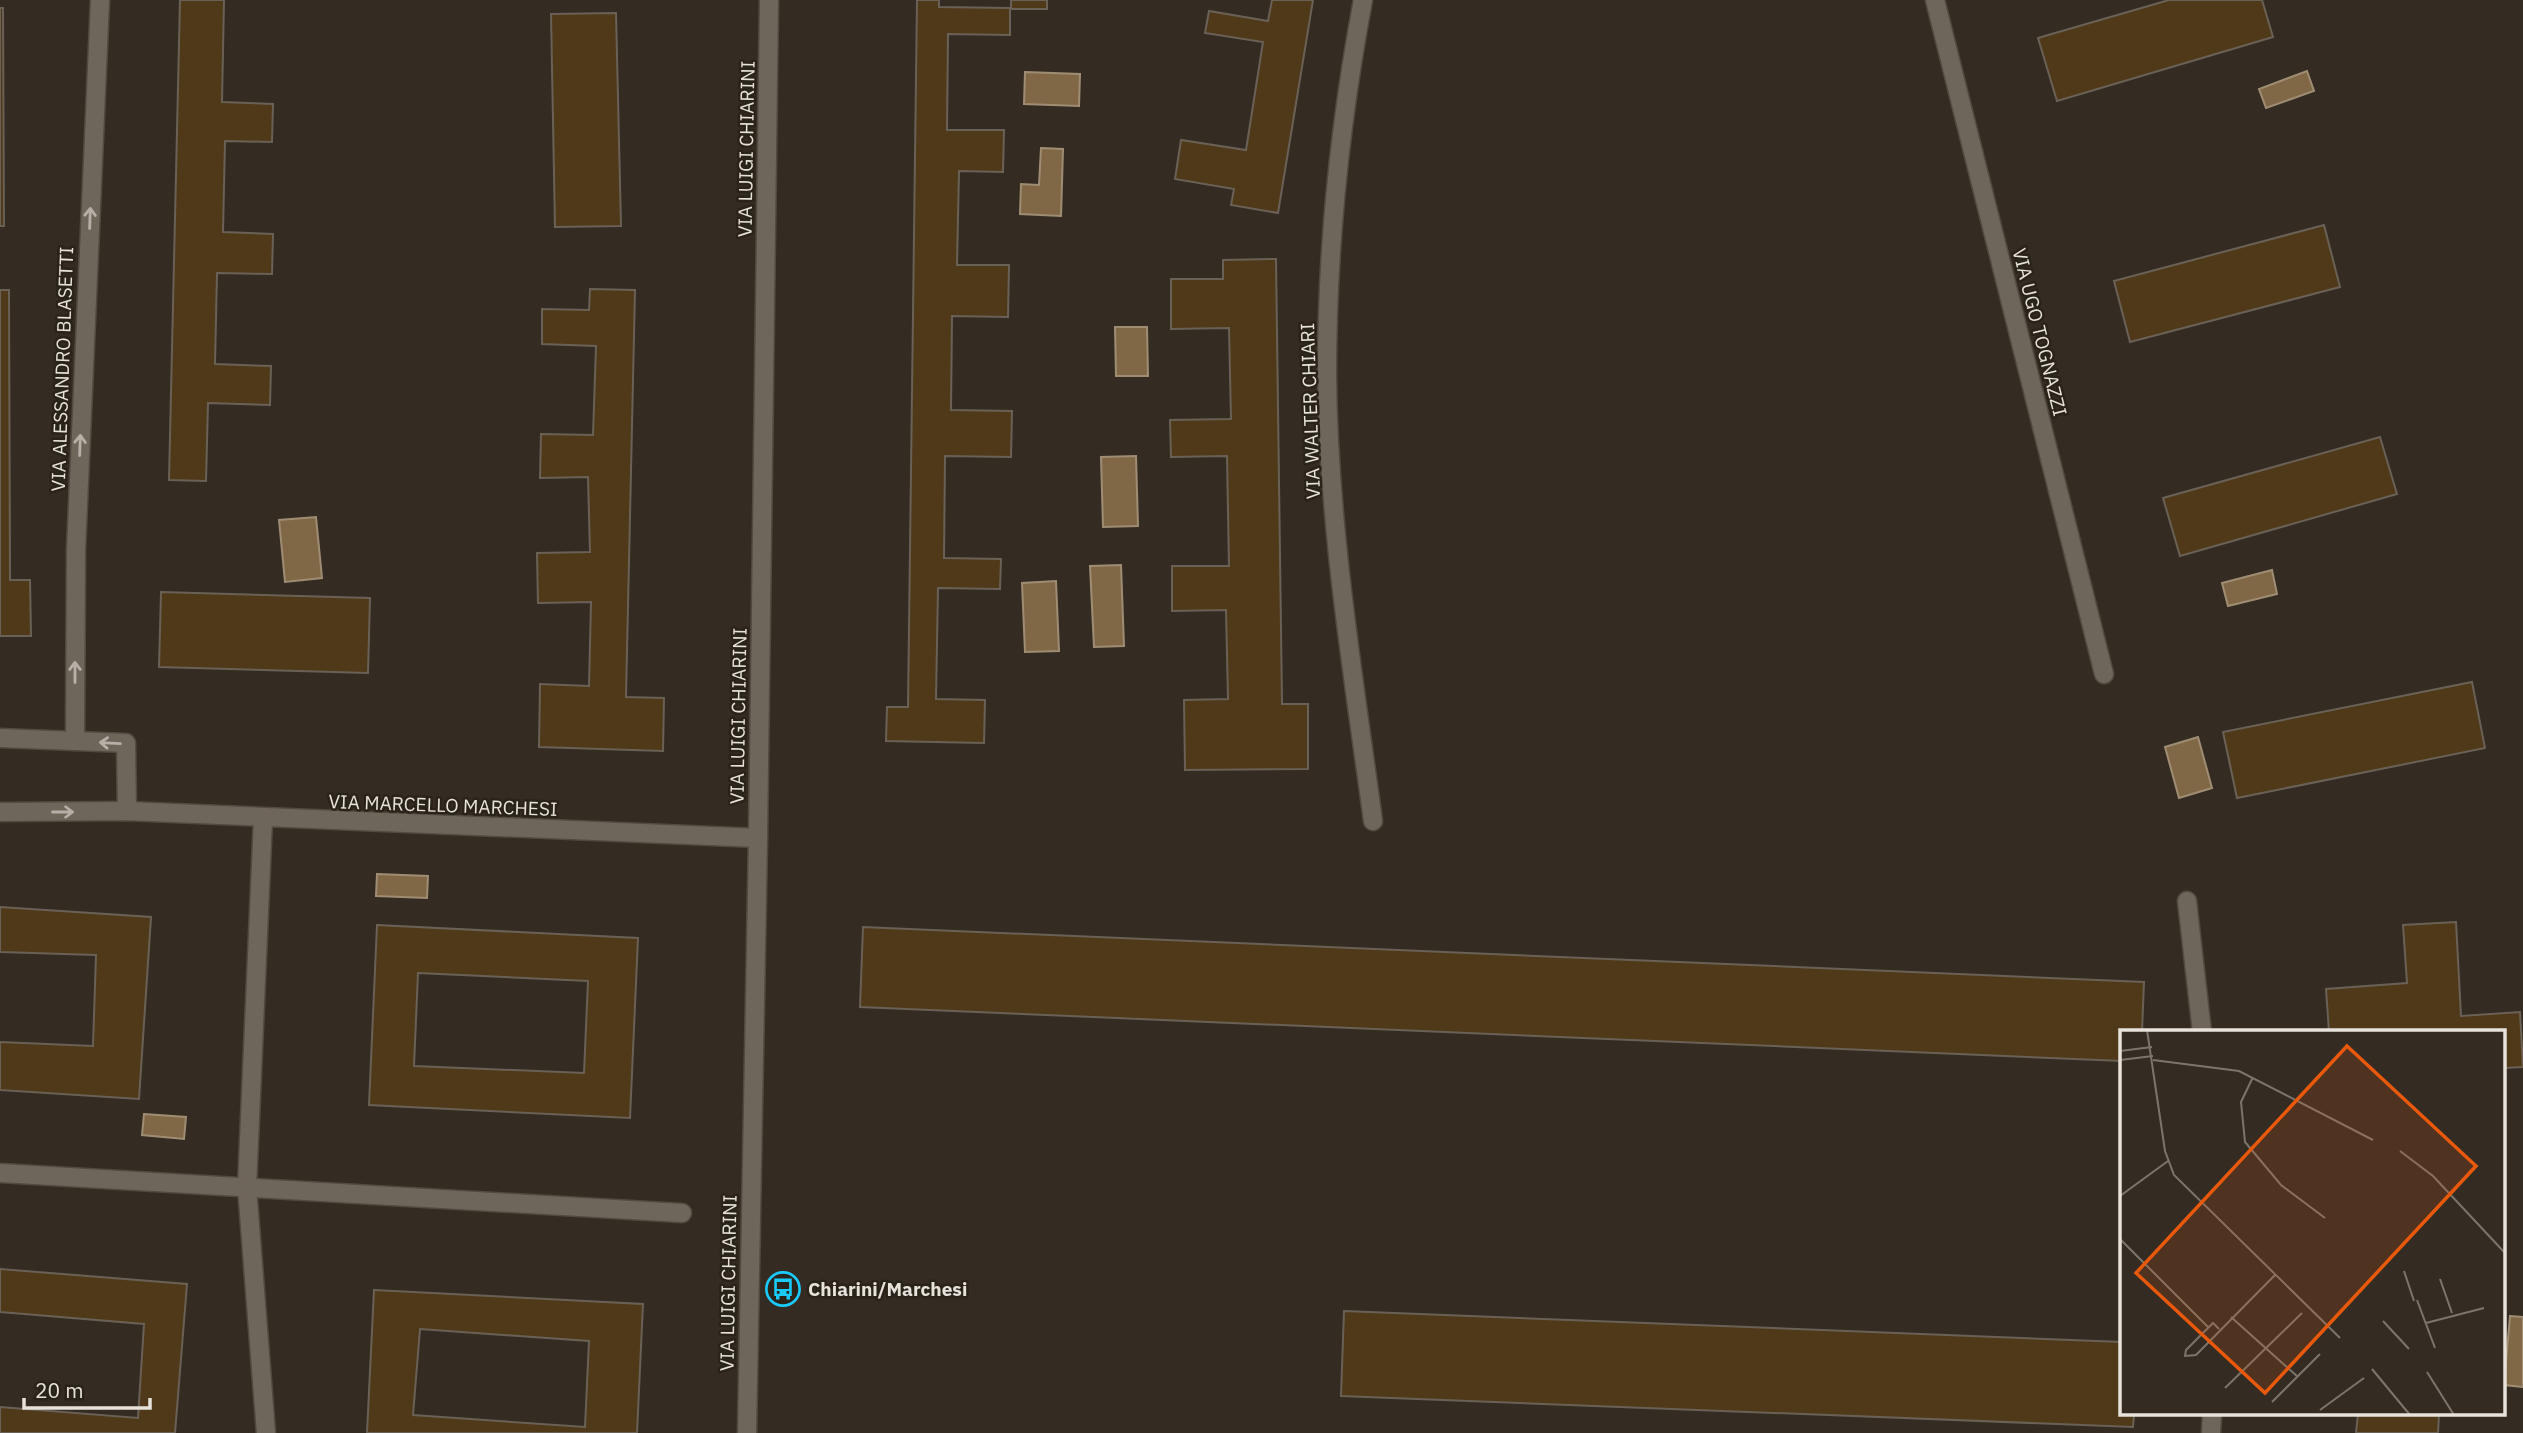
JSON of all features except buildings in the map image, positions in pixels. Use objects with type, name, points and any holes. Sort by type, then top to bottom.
[{"type":"street","name":"VIA ALESSANDRO BLASETTI","points":[[75,741],[76,550],[100,0]]},
{"type":"street","name":"VIA LUIGI CHIARINI","points":[[747,1433],[769,0]]},
{"type":"street","name":"VIA WALTER CHIARI","points":[[1363,0],[1342,148],[1330,267],[1327,375],[1338,560],[1373,821]]},
{"type":"street","name":"VIA UGO TOGNAZZI","points":[[1936,0],[2104,674]]},
{"type":"street","points":[[0,738],[126,743],[127,811]]},
{"type":"street","name":"VIA MARCELLO MARCHESI","points":[[0,812],[127,811],[263,819],[758,838]]},
{"type":"street","points":[[263,819],[247,1187],[266,1433]]},
{"type":"street","points":[[2187,901],[2202,1030]]},
{"type":"street","points":[[0,1173],[682,1213]]},
{"type":"shaded area","points":[[2307,71],[2314,91],[2266,108],[2259,89]]},
{"type":"shaded area","points":[[1025,72],[1080,74],[1079,106],[1024,104]]},
{"type":"shaded area","points":[[1041,148],[1063,149],[1061,216],[1020,214],[1021,184],[1039,185]]},
{"type":"shaded area","points":[[1115,327],[1147,327],[1148,376],[1116,376]]},
{"type":"shaded area","points":[[1136,456],[1138,526],[1103,527],[1101,457]]},
{"type":"shaded area","points":[[316,517],[322,578],[285,582],[279,520]]},
{"type":"shaded area","points":[[1121,565],[1124,646],[1094,647],[1090,566]]},
{"type":"shaded area","points":[[2272,570],[2277,594],[2228,606],[2222,583]]},
{"type":"shaded area","points":[[1056,581],[1059,651],[1025,652],[1022,583]]},
{"type":"shaded area","points":[[2198,737],[2212,788],[2179,798],[2165,747]]},
{"type":"shaded area","points":[[377,874],[428,876],[427,898],[376,896]]},
{"type":"shaded area","points":[[144,1114],[186,1117],[184,1139],[142,1135]]},
{"type":"shaded area","points":[[2510,1316],[2523,1317],[2523,1387],[2506,1385]]},
{"type":"place","name":"Chiarini/Marchesi","points":[[783,1289]]}]
